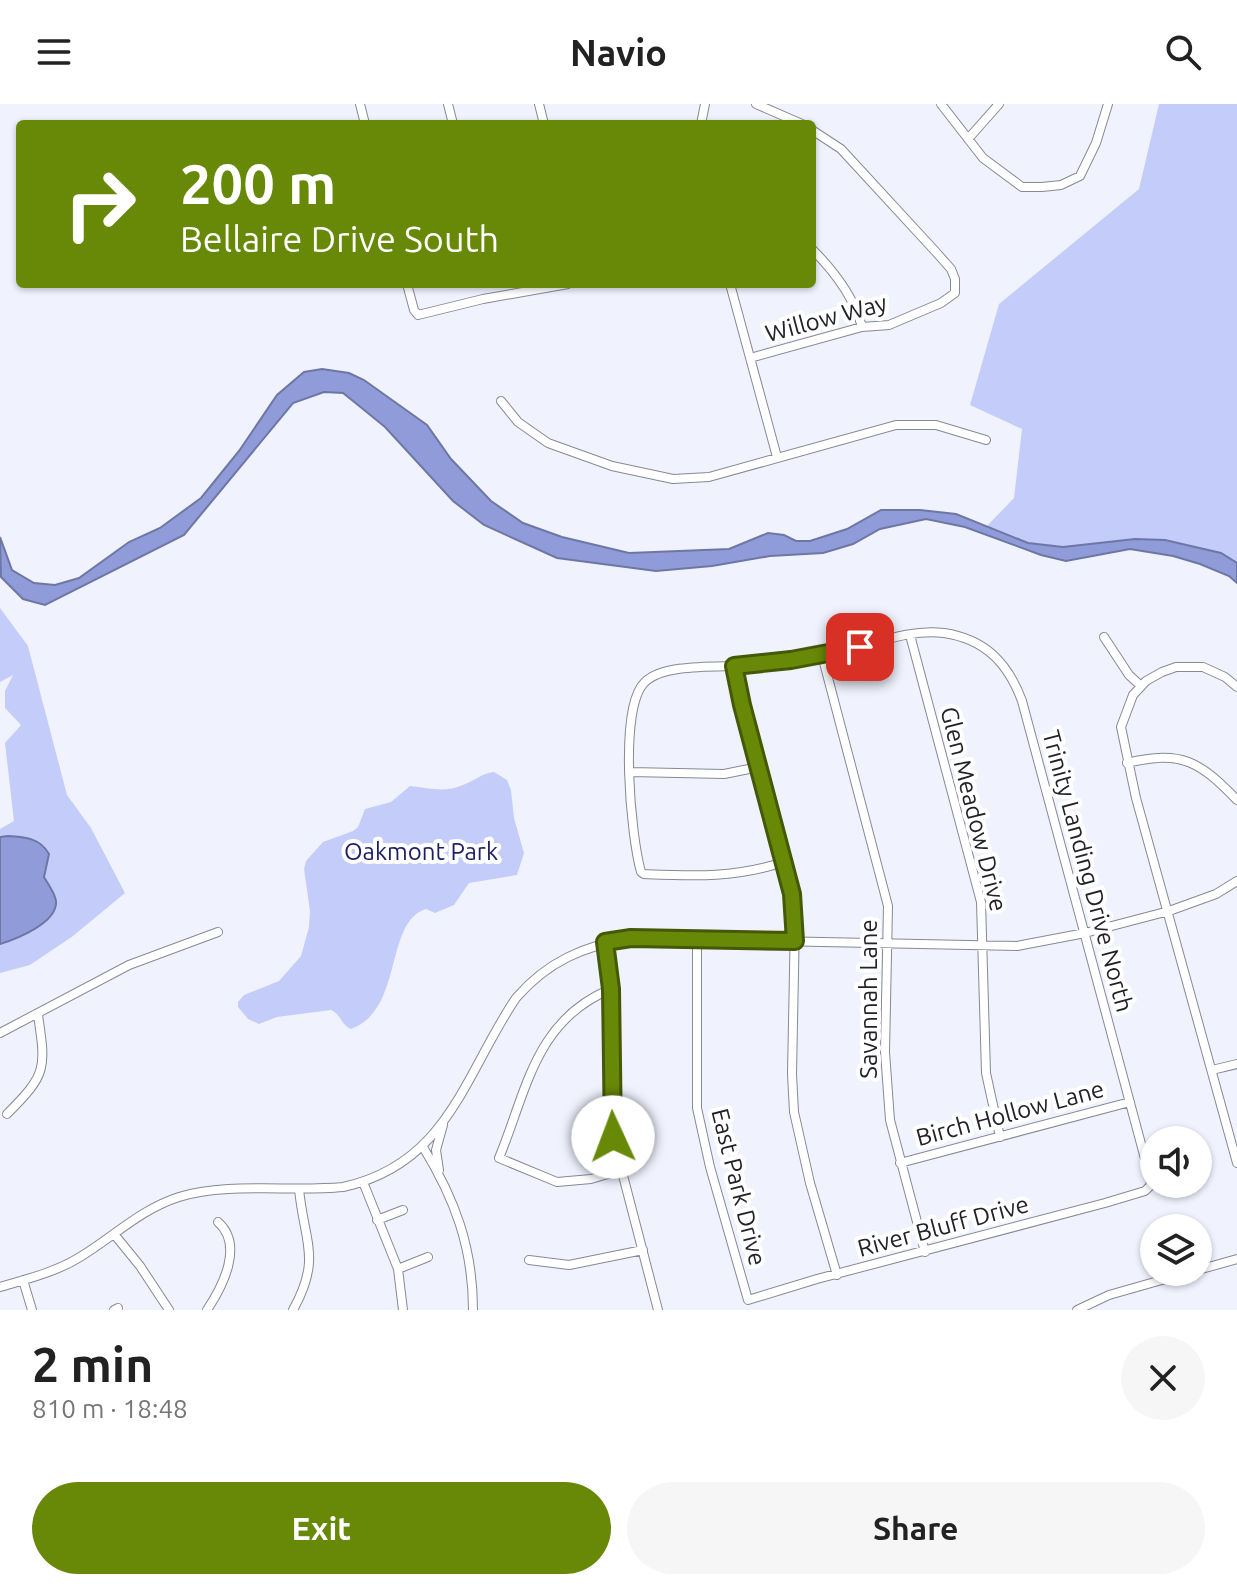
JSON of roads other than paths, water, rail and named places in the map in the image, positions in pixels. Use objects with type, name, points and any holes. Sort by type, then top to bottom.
[{"type":"street","points":[[756,104],[793,120]]},
{"type":"street","points":[[941,104],[983,158],[1022,187],[1056,186],[1080,176],[1096,143],[1108,104]]},
{"type":"street","points":[[968,139],[999,104]]},
{"type":"street","name":"Willow Way","points":[[750,358],[862,327],[889,325],[941,303],[954,294],[955,279],[951,269],[841,149],[816,133]]},
{"type":"street","points":[[816,253],[853,302],[862,327]]},
{"type":"street","points":[[408,288],[416,314],[546,288]]},
{"type":"street","points":[[497,288],[498,297]]},
{"type":"street","points":[[731,288],[777,457]]},
{"type":"street","points":[[501,401],[518,422],[548,443],[642,474],[673,479],[694,479],[867,432],[915,423],[936,425],[986,440]]},
{"type":"street","name":"Trinity Landing Drive North","points":[[631,772],[630,716],[636,694],[645,682],[672,670],[822,655],[910,635],[933,633],[964,638],[987,649],[1008,669],[1022,701],[1140,1140]]},
{"type":"street","name":"Glen Meadow Drive","points":[[910,635],[981,902],[986,1073],[1000,1137]]},
{"type":"street","points":[[1104,637],[1129,675],[1141,686]]},
{"type":"street","name":"Savannah Lane","points":[[822,655],[881,873],[889,916],[886,1073],[890,1120],[925,1252]]},
{"type":"street","points":[[734,666],[792,894],[795,941],[794,1112],[810,1183],[837,1275]]},
{"type":"street","points":[[1237,687],[1215,671],[1191,666],[1162,672],[1133,695],[1122,720],[1127,763],[1237,1162]]},
{"type":"street","points":[[1127,763],[1161,756],[1184,760],[1212,776],[1237,800]]},
{"type":"street","points":[[759,767],[724,774],[631,772],[630,815],[640,870],[644,874],[736,875],[784,862]]},
{"type":"street","points":[[0,1287],[59,1269],[151,1209],[188,1194],[343,1187],[363,1182],[400,1164],[423,1147],[445,1120],[511,1005],[529,983],[566,956],[605,942],[631,938],[983,947],[1046,942],[1169,911],[1216,894],[1237,881]]},
{"type":"street","points":[[0,1033],[129,965],[218,932]]},
{"type":"street","name":"East Park Drive","points":[[697,939],[697,1108],[710,1167],[748,1300]]},
{"type":"street","points":[[605,942],[611,989],[611,1121],[658,1310]]},
{"type":"street","points":[[611,989],[576,1008],[548,1039],[533,1069],[499,1158],[557,1182],[591,1179],[621,1170]]},
{"type":"street","points":[[7,1114],[29,1093],[42,1070],[45,1050],[38,1015]]},
{"type":"street","points":[[1212,1070],[1237,1064]]},
{"type":"street","name":"Birch Hollow Lane","points":[[900,1163],[1130,1102]]},
{"type":"street","points":[[440,1175],[436,1150],[445,1120]]},
{"type":"street","points":[[423,1147],[462,1223],[473,1310]]},
{"type":"street","points":[[363,1182],[398,1269],[403,1310]]},
{"type":"street","points":[[293,1310],[305,1287],[311,1265],[299,1189]]},
{"type":"street","name":"River Bluff Drive","points":[[748,1300],[1140,1192]]},
{"type":"street","points":[[377,1220],[403,1210]]},
{"type":"street","points":[[207,1310],[226,1273],[229,1258],[230,1239],[218,1222]]},
{"type":"street","points":[[114,1234],[169,1310]]},
{"type":"street","points":[[529,1260],[569,1265],[643,1250]]},
{"type":"street","points":[[398,1269],[428,1257]]},
{"type":"street","points":[[1212,1266],[1237,1259]]},
{"type":"street","points":[[23,1280],[32,1310]]},
{"type":"street","points":[[1077,1310],[1109,1295],[1141,1286]]},
{"type":"park label","name":"Oakmont Park","points":[[421,851]]}]
